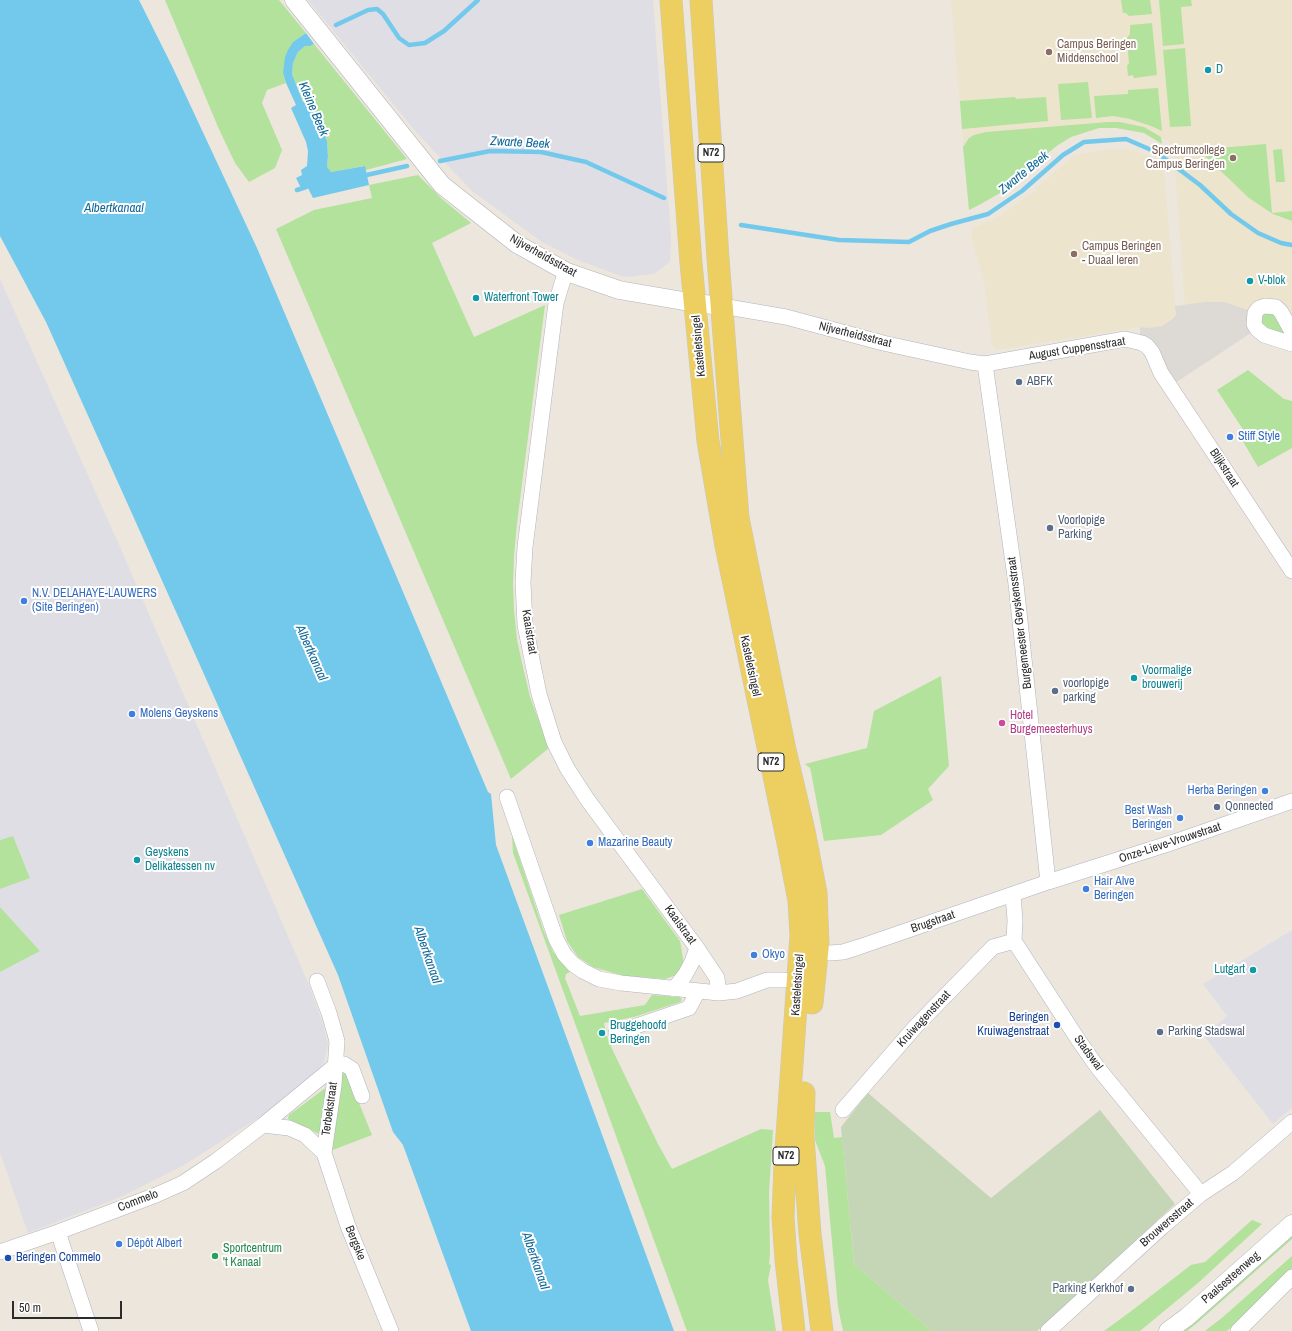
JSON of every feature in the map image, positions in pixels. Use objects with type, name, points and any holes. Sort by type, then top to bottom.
[{"type":"main road","name":"Kasteletsingel","points":[[671,0],[695,303],[708,441],[728,554],[799,901],[801,935],[785,1164],[783,1218],[787,1275],[794,1331]]},
{"type":"main road","name":"Kasteletsingel","points":[[701,0],[738,518],[785,750],[804,831],[816,893],[817,952],[804,1087],[803,1137],[810,1234],[822,1331]]},
{"type":"street","name":"Nijverheidsstraat","points":[[294,0],[442,185],[517,244],[567,272],[619,290],[722,306],[786,318],[883,342],[970,362],[985,364]]},
{"type":"street","name":"Kaaistraat","points":[[567,272],[556,303],[527,523],[523,582],[525,625],[539,694],[554,742],[567,768],[587,799],[697,948],[717,978],[719,993]]},
{"type":"street","points":[[1292,332],[1281,312],[1276,307],[1265,306],[1259,308],[1255,312],[1254,324],[1257,329],[1264,335],[1292,344]]},
{"type":"street","name":"August Cuppensstraat","points":[[985,364],[1126,339],[1142,342],[1147,346],[1152,352],[1157,364]]},
{"type":"street","name":"Burgemeester Geyskensstraat","points":[[985,364],[1016,584],[1048,882]]},
{"type":"street","name":"Blijkstraat","points":[[1157,364],[1161,373],[1292,572]]},
{"type":"street","points":[[507,797],[556,939],[564,954],[573,964],[583,971],[599,979],[674,989],[719,993],[737,991],[767,980],[784,980]]},
{"type":"street","name":"Onze-Lieve-Vrouwstraat","points":[[1048,882],[1171,843],[1292,801]]},
{"type":"street","name":"Brugstraat","points":[[817,952],[830,953],[859,947],[1048,882]]},
{"type":"street","points":[[1013,895],[1015,920],[1014,941]]},
{"type":"street","name":"Kruiwagenstraat","points":[[843,1110],[916,1026],[993,947],[1014,941]]},
{"type":"street","name":"Stadswal","points":[[1014,941],[1098,1068],[1201,1194]]},
{"type":"street","name":"Kaaistraat","points":[[674,989],[688,968],[697,948]]},
{"type":"street","name":"Terbekstraat","points":[[316,981],[329,1013],[337,1041],[334,1086],[324,1153]]},
{"type":"street","points":[[616,1033],[689,1008],[698,991]]},
{"type":"street","name":"Terbekstraat","points":[[336,1065],[344,1064],[352,1069],[362,1096]]},
{"type":"street","name":"Commelo","points":[[0,1252],[156,1195],[182,1183],[216,1161],[263,1125],[336,1065]]},
{"type":"street","name":"Brouwersstraat","points":[[1048,1331],[1201,1194],[1232,1173],[1292,1122]]},
{"type":"street","points":[[263,1125],[289,1128],[305,1135],[324,1153]]},
{"type":"street","name":"Bergske","points":[[324,1153],[348,1226],[391,1331]]},
{"type":"street","name":"Paalsesteenweg","points":[[1168,1331],[1193,1312],[1292,1224]]},
{"type":"street","points":[[58,1232],[91,1331]]},
{"type":"street","points":[[1238,1331],[1292,1278]]},
{"type":"shaded area","points":[[308,0],[653,0],[671,235],[670,262],[654,274],[624,277],[580,261],[542,242],[472,191],[416,132]]},
{"type":"shaded area","name":"Spectrumcollege Campus Beringen","points":[[951,0],[1292,0],[1292,316],[1283,303],[1269,298],[1258,300],[1248,310],[1225,302],[1205,302],[1185,305],[1173,144],[1154,134],[1131,128],[1110,127],[1094,129],[1071,137],[1058,145],[1023,173],[1007,189],[969,210]]},
{"type":"shaded area","name":"Campus Beringen - Duaal leren","points":[[1108,149],[1133,150],[1163,161],[1176,311],[1174,318],[1162,326],[1148,328],[1140,327],[996,350],[992,344],[984,282],[972,239],[972,228],[999,217],[1021,200],[1036,191],[1036,188],[1069,160],[1072,155]]},
{"type":"shaded area","points":[[0,279],[120,547],[309,985],[323,1024],[328,1044],[324,1063],[314,1075],[263,1115],[184,1165],[123,1196],[28,1233],[0,1153],[0,972],[40,951],[0,907],[0,889],[30,877],[13,836],[0,840]]},
{"type":"shaded area","points":[[1205,302],[1225,302],[1248,310],[1247,320],[1254,331],[1175,383],[1140,335],[1140,327],[1148,328],[1162,326],[1174,318],[1176,314],[1175,306]]},
{"type":"shaded area","name":"Lutgart","points":[[1292,930],[1292,1108],[1273,1124],[1204,1036],[1227,1016],[1203,984]]},
{"type":"green space","points":[[165,0],[279,0],[306,33],[293,42],[283,73],[286,83],[267,90],[262,103],[282,150],[275,168],[249,182],[235,163],[218,127]]},
{"type":"green space","points":[[1121,0],[1150,0],[1152,14],[1129,16],[1126,13],[1123,13]]},
{"type":"green space","points":[[1159,0],[1191,0],[1192,6],[1181,7],[1184,44],[1163,46]]},
{"type":"green space","points":[[1152,23],[1157,75],[1134,78],[1133,75],[1128,76],[1127,65],[1129,64],[1127,38],[1130,34],[1130,25]]},
{"type":"green space","points":[[314,44],[407,159],[366,170],[364,166],[331,172],[328,170],[327,141],[309,100],[304,103],[292,74],[293,63],[298,52],[305,46]]},
{"type":"green space","points":[[1185,48],[1191,126],[1170,127],[1163,50]]},
{"type":"green space","points":[[1088,82],[1092,118],[1061,120],[1058,84]]},
{"type":"green space","points":[[1158,88],[1162,131],[1130,119],[1113,116],[1096,118],[1094,96],[1128,94],[1128,90]]},
{"type":"green space","points":[[1015,97],[1016,99],[1046,97],[1048,121],[962,129],[960,101]]},
{"type":"green space","points":[[1120,122],[1144,127],[1161,137],[1162,144],[1144,133],[1116,128],[1099,128],[1071,137],[1058,145],[1023,173],[1007,189],[969,210],[963,147],[969,138],[986,132]]},
{"type":"green space","points":[[1266,144],[1272,213],[1292,211],[1292,221],[1273,214],[1249,198],[1204,155],[1196,150]]},
{"type":"green space","points":[[1282,149],[1285,182],[1276,182],[1273,150]]},
{"type":"green space","points":[[418,175],[442,199],[471,223],[432,243],[474,337],[545,305],[517,523],[513,583],[517,640],[530,697],[549,748],[511,779],[276,229],[314,210],[372,198],[369,185]]},
{"type":"green space","points":[[1270,309],[1292,337],[1263,330],[1258,316]]},
{"type":"green space","points":[[1248,370],[1284,399],[1292,401],[1292,448],[1258,467],[1241,438],[1246,434],[1217,390]]},
{"type":"green space","points":[[941,676],[949,766],[928,789],[933,800],[881,835],[824,841],[811,772],[810,768],[805,764],[867,748],[874,711]]},
{"type":"green space","points":[[13,836],[30,878],[0,889],[0,840]]},
{"type":"green space","points":[[512,836],[543,929],[553,952],[570,972],[566,974],[565,978],[580,1016],[645,1005],[652,995],[680,997],[682,1000],[680,1002],[634,1017],[604,1023],[605,1028],[601,1033],[602,1035],[607,1036],[658,1144],[672,1169],[761,1129],[773,1130],[769,1192],[769,1264],[771,1265],[768,1280],[776,1331],[687,1331],[513,853]]},
{"type":"green space","points":[[642,889],[680,941],[684,964],[676,975],[665,979],[624,976],[593,967],[578,957],[567,941],[559,915]]},
{"type":"green space","points":[[0,907],[40,951],[0,972]]},
{"type":"green space","points":[[343,1071],[346,1071],[372,1135],[330,1151],[341,1074]]},
{"type":"green space","points":[[327,1088],[321,1135],[290,1122],[288,1118],[289,1115]]},
{"type":"green space","points":[[868,1093],[991,1198],[1100,1110],[1175,1204],[1037,1331],[932,1331],[854,1264],[841,1127]]},
{"type":"green space","points":[[815,1112],[830,1112],[834,1138],[842,1137],[854,1264],[932,1331],[843,1331],[838,1307],[825,1166],[815,1140]]},
{"type":"green space","points":[[1252,1220],[1262,1224],[1198,1283],[1140,1331],[1104,1331],[1191,1265],[1205,1262]]},
{"type":"green space","points":[[1292,1235],[1292,1239],[1197,1323],[1187,1331],[1182,1331]]},
{"type":"green space","points":[[1292,1256],[1292,1268],[1227,1331],[1205,1331],[1223,1317]]},
{"type":"water","name":"Albertkanaal","points":[[0,0],[139,0],[172,66],[257,248],[488,792],[491,794],[496,845],[674,1331],[471,1331],[403,1145],[393,1132],[338,975],[46,322],[0,236]]},
{"type":"water","points":[[306,33],[314,44],[305,46],[298,52],[293,63],[292,74],[303,102],[309,100],[327,141],[327,167],[331,172],[365,166],[369,185],[313,198],[308,188],[302,190],[296,178],[302,175],[301,170],[307,166],[308,151],[306,142],[291,108],[296,105],[283,73],[285,57],[288,50],[293,42]]},
{"type":"waterway","name":"Kleine Beek","points":[[336,25],[368,10],[377,9],[383,14],[399,38],[409,45],[425,43],[444,31],[478,0]]},
{"type":"waterway","name":"Zwarte Beek","points":[[741,225],[839,240],[909,242],[930,231],[988,214],[1022,191],[1063,155],[1084,142],[1126,139],[1156,152],[1200,185],[1231,214],[1258,233],[1281,243],[1292,245]]},
{"type":"waterway","name":"Zwarte Beek","points":[[440,161],[490,151],[541,152],[586,162],[664,198]]},
{"type":"waterway","name":"Zwarte Beek","points":[[362,176],[407,166]]},
{"type":"waterway","name":"Zwarte Beek","points":[[297,190],[306,187]]},
{"type":"place","name":"Campus Beringen Middenschool","points":[[1049,52]]},
{"type":"place","name":"D","points":[[1208,70]]},
{"type":"place","name":"Spectrumcollege Campus Beringen","points":[[1233,158]]},
{"type":"place","name":"Campus Beringen - Duaal leren","points":[[1074,254]]},
{"type":"place","name":"V-blok","points":[[1250,281]]},
{"type":"place","name":"Waterfront Tower","points":[[476,298]]},
{"type":"place","name":"ABFK","points":[[1019,382]]},
{"type":"place","name":"Stiff Style","points":[[1230,437]]},
{"type":"place","name":"Voorlopige Parking","points":[[1050,528]]},
{"type":"place","name":"N.V. DELAHAYE-LAUWERS (Site Beringen)","points":[[24,601]]},
{"type":"place","name":"Voormalige brouwerij","points":[[1134,678]]},
{"type":"place","name":"voorlopige parking","points":[[1055,691]]},
{"type":"place","name":"Molens Geyskens","points":[[132,714]]},
{"type":"place","name":"Hotel Burgemeesterhuys","points":[[1002,723]]},
{"type":"place","name":"Herba Beringen","points":[[1265,791]]},
{"type":"place","name":"Qonnected","points":[[1217,807]]},
{"type":"place","name":"Best Wash Beringen","points":[[1180,818]]},
{"type":"place","name":"Mazarine Beauty","points":[[590,843]]},
{"type":"place","name":"Geyskens Delikatessen nv","points":[[137,860]]},
{"type":"place","name":"Hair Alve Beringen","points":[[1086,889]]},
{"type":"place","name":"Okyo","points":[[754,955]]},
{"type":"place","name":"Lutgart","points":[[1253,970]]},
{"type":"place","name":"Beringen Kruiwagenstraat","points":[[1057,1025]]},
{"type":"place","name":"Parking Stadswal","points":[[1160,1032]]},
{"type":"place","name":"Bruggehoofd Beringen","points":[[602,1033]]},
{"type":"place","name":"Dépôt Albert","points":[[119,1244]]},
{"type":"place","name":"Sportcentrum 't Kanaal","points":[[215,1256]]},
{"type":"place","name":"Beringen Commelo","points":[[8,1258]]},
{"type":"place","name":"Parking Kerkhof","points":[[1131,1289]]}]
